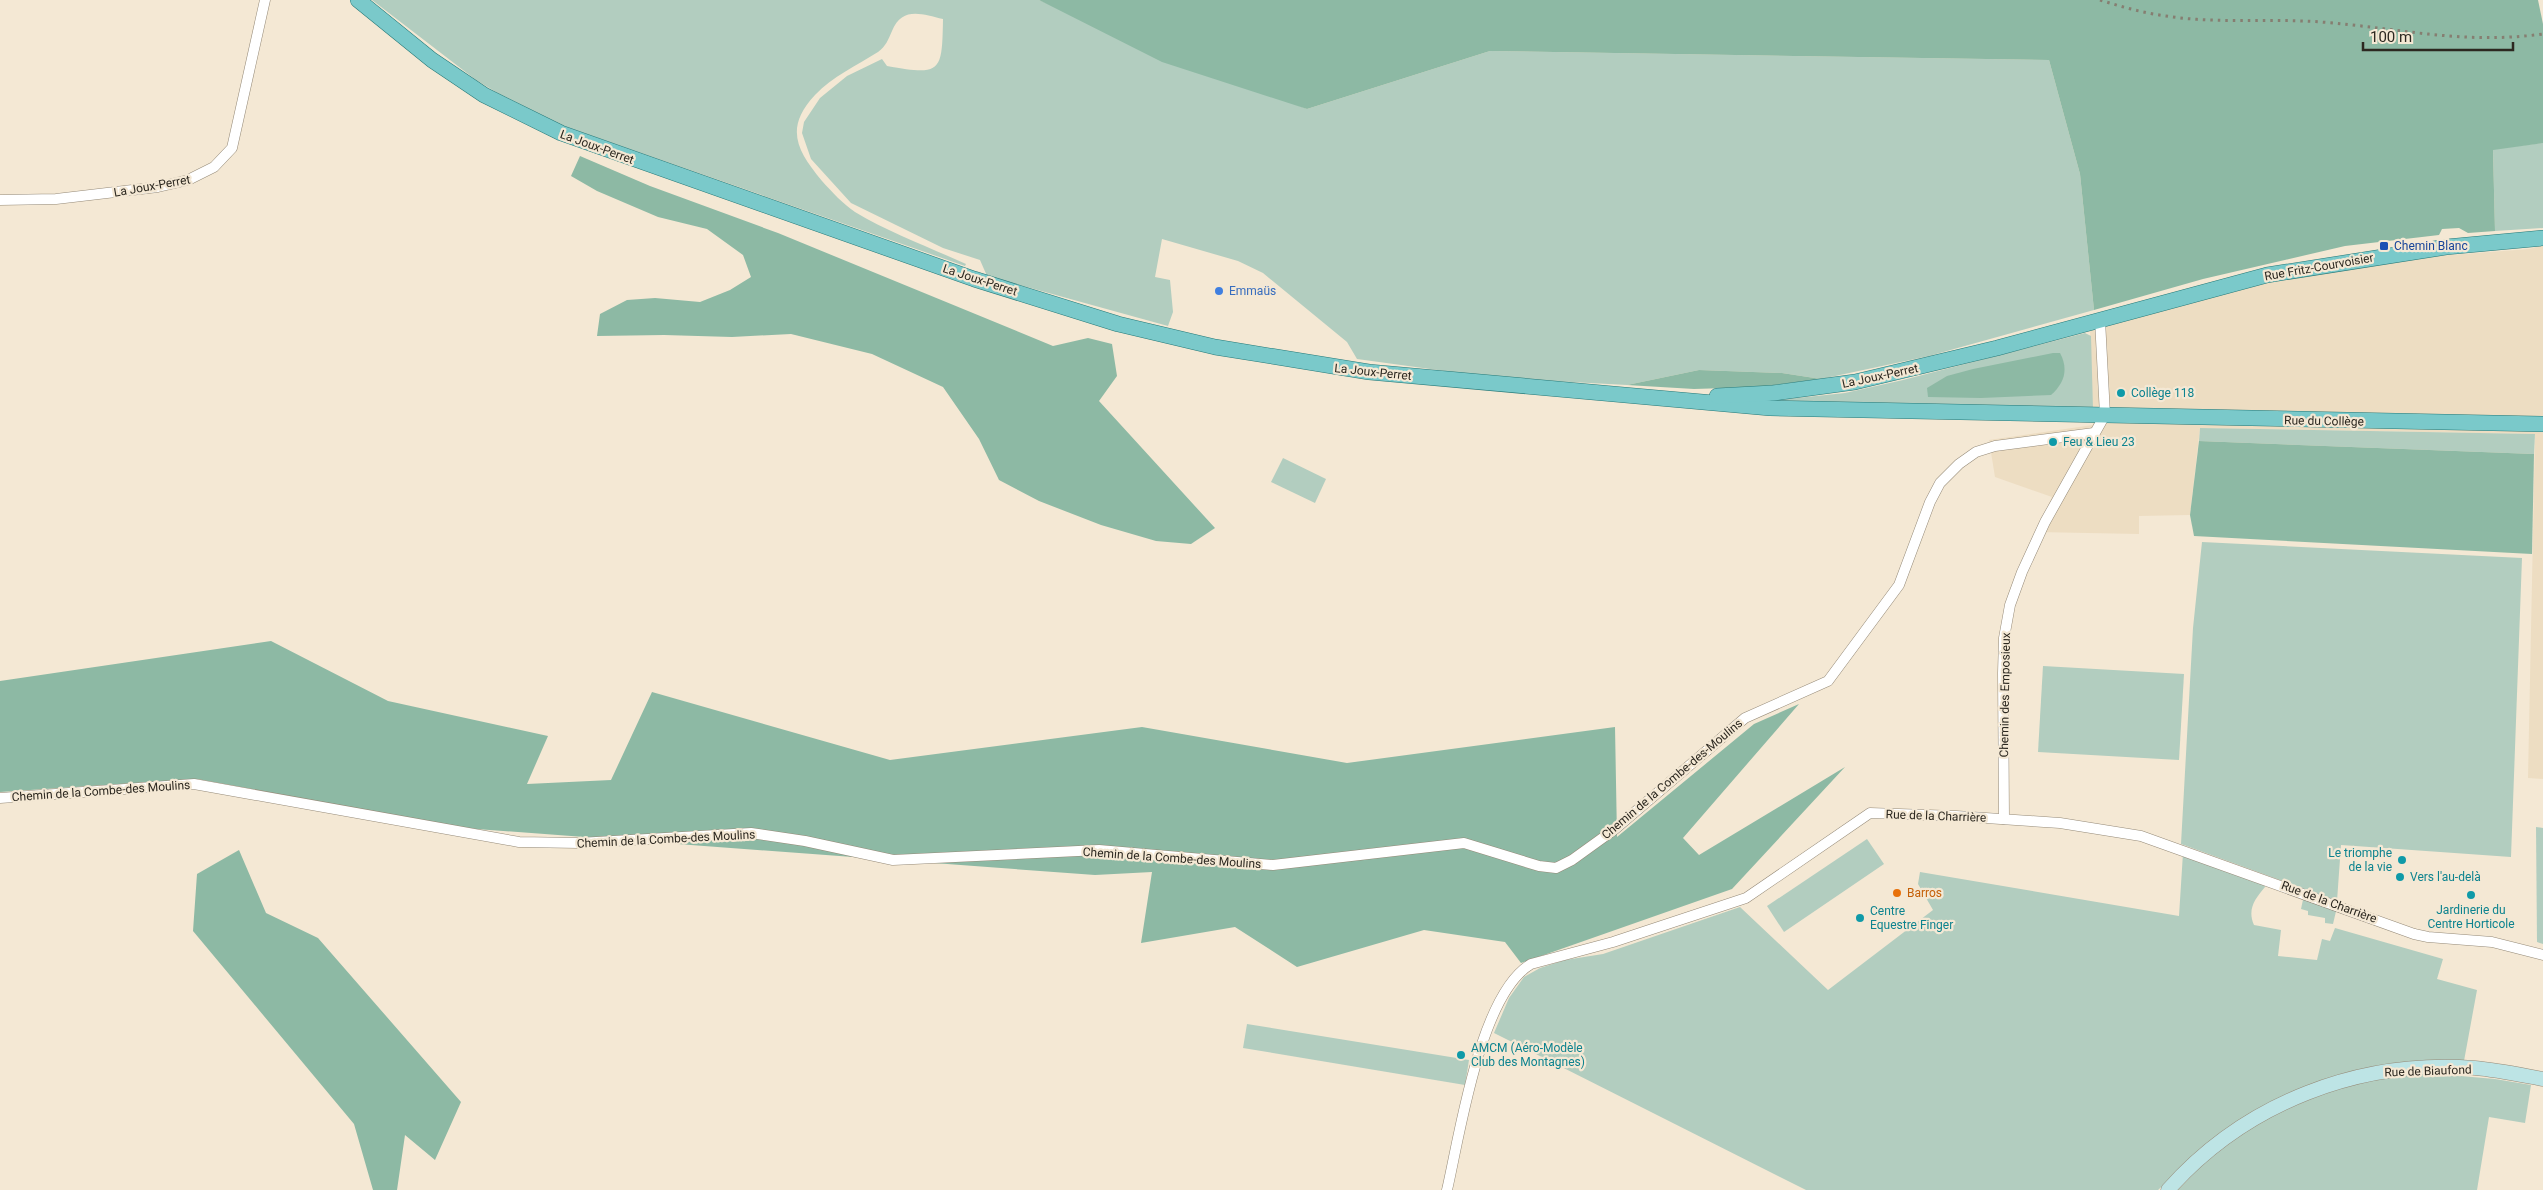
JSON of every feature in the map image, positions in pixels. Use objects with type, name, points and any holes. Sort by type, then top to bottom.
[{"type":"main road","name":"La Joux-Perret","points":[[358,0],[432,60],[463,82],[504,107],[536,123],[732,195],[1061,307],[1186,341],[1321,366],[1528,388],[1770,408],[2105,415]]},
{"type":"main road","name":"Rue Fritz-Courvoisier","points":[[2100,320],[2266,275],[2446,247],[2543,238]]},
{"type":"main road","name":"La Joux-Perret","points":[[1656,398],[1773,393],[1855,382],[2100,320]]},
{"type":"main road","name":"Rue du Collège","points":[[2105,415],[2543,424]]},
{"type":"main road","name":"Rue de Biaufond","points":[[2168,1190],[2207,1152],[2246,1123],[2272,1108],[2335,1083],[2386,1071],[2443,1068],[2494,1070],[2543,1079]]},
{"type":"street","name":"La Joux-Perret","points":[[0,200],[56,199],[158,187],[198,177],[214,167],[232,148],[265,0]]},
{"type":"street","points":[[2100,320],[2105,415]]},
{"type":"street","name":"Chemin des Emposieux","points":[[2004,819],[2003,673],[2004,638],[2010,605],[2034,545],[2061,490],[2105,415]]},
{"type":"street","name":"Chemin de la Combe-des-Moulins","points":[[1539,866],[1556,868],[1572,860],[1615,829],[1745,718],[1828,681],[1900,585],[1930,502],[1940,483],[1959,464],[1976,452],[1995,446],[2094,433]]},
{"type":"street","name":"Chemin de la Combe-des Moulins","points":[[0,798],[194,784],[519,842],[579,844],[751,833],[805,841],[893,860],[1098,850],[1273,865],[1464,843],[1539,866]]},
{"type":"street","name":"Rue de la Charrière","points":[[1447,1190],[1477,1061],[1496,1006],[1520,971],[1531,964],[1614,942],[1746,898],[1870,813],[2060,823],[2141,836],[2414,934],[2428,937],[2492,942],[2543,956]]},
{"type":"shaded area","points":[[2543,245],[2543,779],[2528,778],[2535,434],[2200,428],[2190,515],[2139,516],[2139,534],[2036,532],[2052,497],[1995,477],[1989,440],[2093,425],[2090,331],[2107,324],[2285,277],[2425,257],[2529,249]]},
{"type":"green space","points":[[372,0],[1039,0],[1307,109],[1490,51],[2049,60],[2080,174],[2094,310],[1929,356],[1821,379],[1782,373],[1699,370],[1627,385],[1496,378],[1357,359],[1347,342],[1263,273],[1238,261],[1162,239],[1155,277],[1170,280],[1173,312],[1168,326],[987,276],[980,260],[943,248],[851,203],[811,159],[802,133],[804,122],[820,98],[847,76],[882,59],[887,66],[905,69],[929,69],[935,66],[942,50],[943,19],[920,14],[907,15],[901,18],[896,23],[881,50],[837,77],[815,95],[805,107],[797,129],[798,139],[806,160],[822,181],[842,202],[868,220],[966,264],[965,266],[561,125],[514,103],[476,80]]},
{"type":"green space","points":[[1039,0],[2538,0],[2543,24],[2543,143],[2493,150],[2495,231],[2468,233],[2459,228],[2442,229],[2439,235],[2345,246],[2203,279],[2094,310],[2080,174],[2049,60],[1490,51],[1307,109],[1162,62]]},
{"type":"green space","points":[[2543,143],[2543,228],[2495,231],[2493,149]]},
{"type":"green space","points":[[580,156],[650,186],[778,233],[1053,346],[1088,338],[1112,344],[1117,376],[1099,401],[1215,528],[1191,544],[1156,541],[1101,525],[1039,501],[999,480],[979,439],[943,387],[872,354],[791,334],[732,337],[597,336],[600,314],[627,300],[655,298],[700,302],[730,290],[751,277],[743,255],[707,229],[658,217],[597,191],[571,176]]},
{"type":"green space","points":[[2085,333],[2091,336],[2093,409],[1769,401],[1845,393]]},
{"type":"green space","points":[[2060,353],[2065,371],[2062,381],[2051,395],[1981,398],[1928,397],[1927,388],[1947,376]]},
{"type":"green space","points":[[1699,370],[1782,373],[1821,379],[1758,387],[1694,389],[1627,385]]},
{"type":"green space","points":[[2200,428],[2535,434],[2534,454],[2199,441]]},
{"type":"green space","points":[[2199,441],[2534,454],[2532,554],[2194,536],[2190,515]]},
{"type":"green space","points":[[1283,458],[1326,479],[1315,503],[1271,482]]},
{"type":"green space","points":[[2202,542],[2522,558],[2511,857],[2341,845],[2337,901],[2181,844],[2193,628]]},
{"type":"green space","points":[[271,641],[388,701],[548,736],[527,784],[611,780],[652,692],[890,760],[1142,727],[1347,763],[1615,727],[1617,837],[1754,724],[1799,704],[1683,838],[1699,855],[1845,767],[1732,889],[1521,963],[1505,942],[1424,930],[1297,967],[1235,927],[1141,943],[1152,872],[1095,875],[463,828],[197,779],[0,792],[0,681]]},
{"type":"green space","points":[[2043,666],[2184,674],[2179,760],[2038,752]]},
{"type":"green space","points":[[2536,827],[2543,828],[2543,944],[2537,942]]},
{"type":"green space","points":[[1867,839],[1884,864],[1784,932],[1767,906]]},
{"type":"green space","points":[[239,850],[266,913],[318,938],[461,1102],[435,1160],[405,1135],[397,1190],[373,1190],[354,1124],[193,931],[197,874]]},
{"type":"green space","points":[[2183,853],[2263,881],[2265,887],[2253,905],[2252,919],[2254,925],[2281,930],[2278,956],[2317,960],[2322,939],[2330,941],[2335,928],[2443,959],[2437,979],[2477,990],[2464,1061],[2439,1060],[2402,1064],[2285,1096],[2211,1141],[2158,1190],[1806,1190],[1494,1033],[1509,998],[1524,977],[1540,968],[1565,960],[1603,954],[1740,907],[1828,990],[1933,910],[1918,884],[1920,872],[2179,916]]},
{"type":"green space","points":[[2304,895],[2337,907],[2333,924],[2325,923],[2325,918],[2308,915],[2308,911],[2301,909]]},
{"type":"green space","points":[[1247,1024],[1469,1060],[1465,1085],[1243,1048]]},
{"type":"green space","points":[[2438,1074],[2495,1079],[2531,1085],[2525,1123],[2489,1117],[2477,1190],[2178,1190],[2216,1150],[2253,1122],[2338,1088],[2390,1076]]},
{"type":"railway","points":[[2100,0],[2158,15],[2204,20],[2321,22],[2458,37],[2485,38],[2543,34]]},
{"type":"place","name":"Chemin Blanc","points":[[2384,246]]},
{"type":"place","name":"Emmaüs","points":[[1219,291]]},
{"type":"place","name":"Collège 118","points":[[2121,393]]},
{"type":"place","name":"Feu & Lieu 23","points":[[2053,442]]},
{"type":"place","name":"Le triomphe de la vie","points":[[2402,860]]},
{"type":"place","name":"Vers l'au-delà","points":[[2400,877]]},
{"type":"place","name":"Barros","points":[[1897,893]]},
{"type":"place","name":"Jardinerie du Centre Horticole","points":[[2471,895]]},
{"type":"place","name":"Centre Equestre Finger","points":[[1860,918]]},
{"type":"place","name":"AMCM (Aéro-Modèle Club des Montagnes)","points":[[1461,1055]]}]
